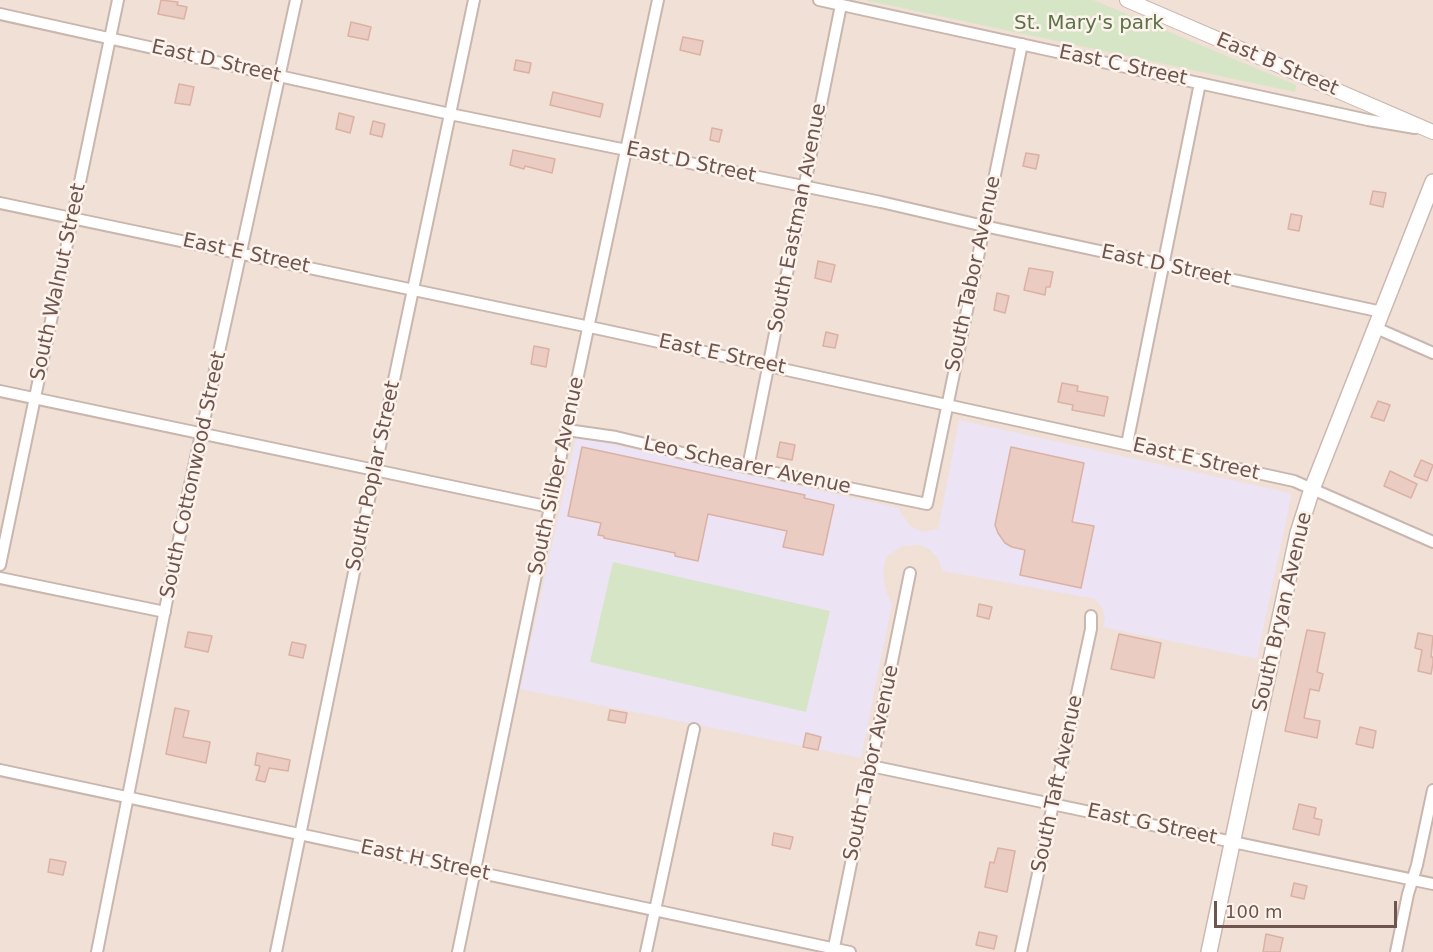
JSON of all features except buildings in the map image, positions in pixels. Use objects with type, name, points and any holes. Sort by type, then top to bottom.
[{"type":"main road","name":"South Bryan Avenue","points":[[1209,952],[1298,533],[1312,489],[1433,182]]},
{"type":"street","name":"South Walnut Street","points":[[0,565],[118,0]]},
{"type":"street","name":"South Cottonwood Street","points":[[98,952],[202,434],[296,0]]},
{"type":"street","name":"South Poplar Street","points":[[276,952],[474,0]]},
{"type":"street","name":"South Silber Avenue","points":[[458,952],[658,0]]},
{"type":"street","name":"East C Street","points":[[819,0],[1368,120],[1430,131]]},
{"type":"street","name":"East B Street","points":[[1127,0],[1430,131]]},
{"type":"street","name":"South Eastman Avenue","points":[[748,467],[841,4]]},
{"type":"street","name":"East D Street","points":[[0,14],[450,114],[881,202],[1163,266],[1382,312]]},
{"type":"street","name":"South Tabor Avenue","points":[[927,504],[1022,44]]},
{"type":"street","points":[[1127,444],[1200,83]]},
{"type":"street","name":"East E Street","points":[[0,203],[589,326],[1294,482],[1433,542]]},
{"type":"street","points":[[1376,328],[1433,353]]},
{"type":"street","points":[[0,391],[550,507]]},
{"type":"street","name":"Leo Schearer Avenue","points":[[567,430],[616,437],[927,504]]},
{"type":"street","name":"South Tabor Avenue","points":[[833,950],[910,573]]},
{"type":"street","points":[[0,578],[165,612]]},
{"type":"street","name":"South Taft Avenue","points":[[1021,952],[1091,629],[1091,616]]},
{"type":"street","points":[[646,952],[694,729]]},
{"type":"street","name":"East G Street","points":[[871,766],[1433,884]]},
{"type":"street","name":"East H Street","points":[[0,770],[850,952]]},
{"type":"street","points":[[1396,952],[1408,894],[1418,865],[1433,790]]},
{"type":"shaded area","points":[[0,0],[1433,0],[1433,952],[0,952]]},
{"type":"shaded area","points":[[959,420],[1290,493],[1257,659],[1103,627],[1105,617],[1095,599],[943,571],[937,557],[929,549],[919,545],[902,546],[886,557],[883,573],[886,591],[892,604],[861,758],[520,689],[576,436],[898,508],[910,526],[922,532],[938,529]]},
{"type":"green space","name":"St. Mary's park","points":[[865,0],[1093,0],[1296,85],[1295,92]]},
{"type":"green space","points":[[613,562],[830,611],[806,712],[590,662]]}]
